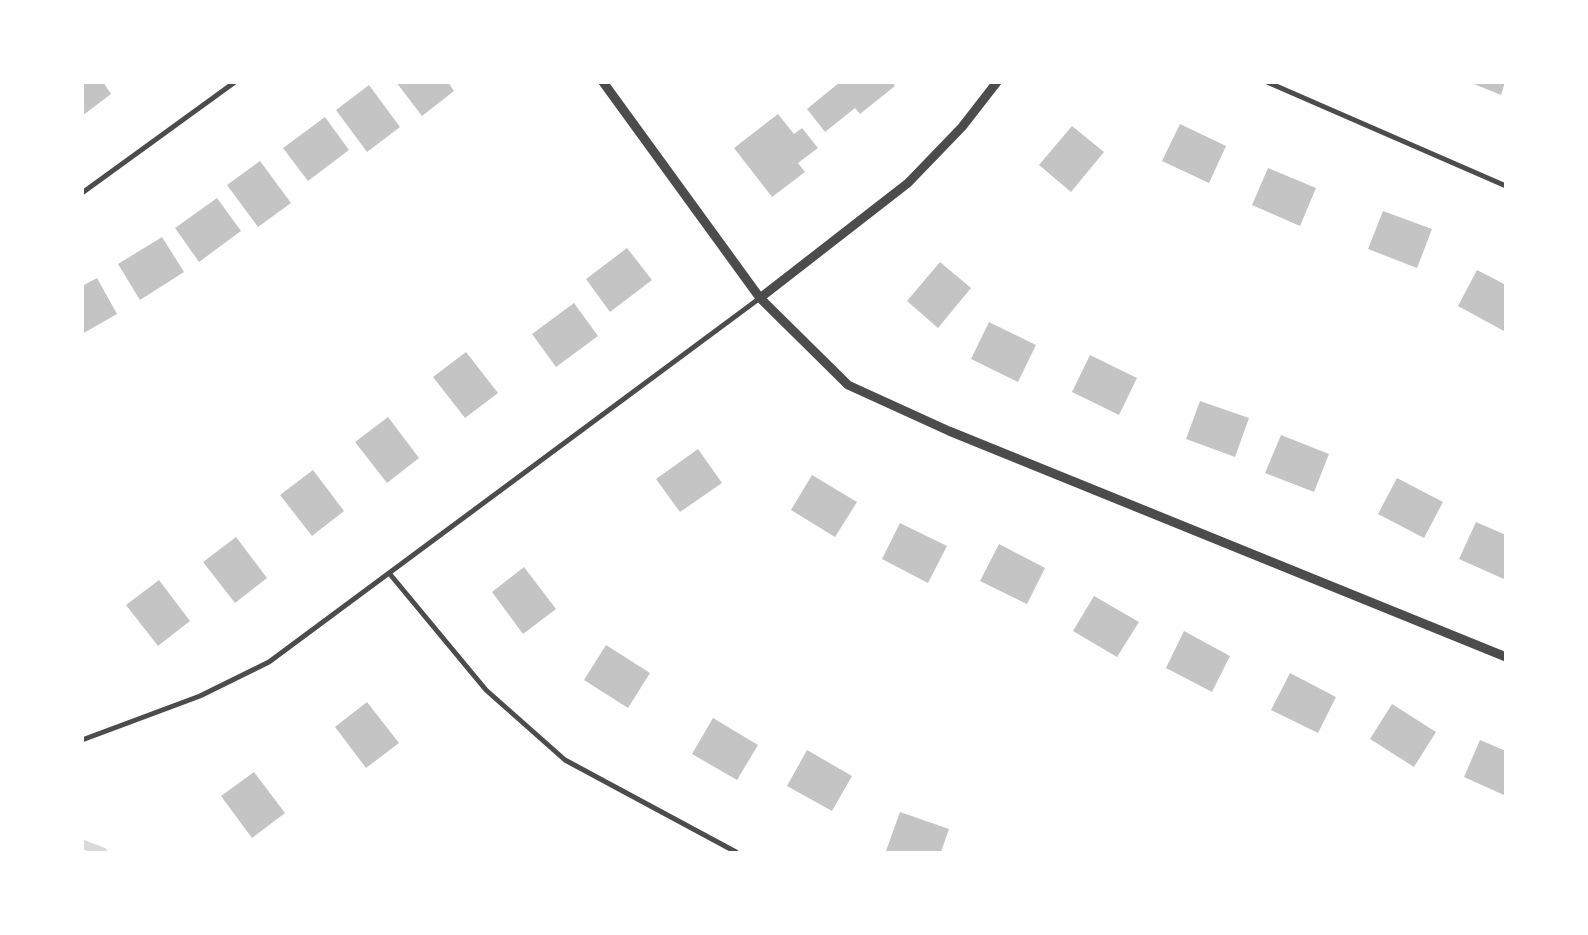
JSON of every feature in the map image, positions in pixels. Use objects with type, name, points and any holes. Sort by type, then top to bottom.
[{"type":"street","points":[[82,193],[235,82]]},
{"type":"street","points":[[603,82],[760,298],[848,385],[949,431],[1506,657]]},
{"type":"street","points":[[82,740],[200,696],[269,662],[760,298],[908,183],[962,127],[997,82]]},
{"type":"street","points":[[1267,82],[1506,186]]},
{"type":"street","points":[[390,573],[486,690],[565,760],[736,852]]},
{"type":"building","points":[[82,82],[103,82],[111,94],[82,116]]},
{"type":"building","points":[[396,82],[448,82],[454,91],[422,116]]},
{"type":"building","points":[[840,82],[892,82],[895,86],[860,114],[855,108],[825,132],[807,109]]},
{"type":"building","points":[[1469,82],[1505,82],[1501,95]]},
{"type":"building","points":[[369,85],[400,127],[367,152],[336,110]]},
{"type":"building","points":[[778,114],[794,134],[802,128],[818,148],[798,163],[805,172],[772,197],[734,148]]},
{"type":"building","points":[[325,117],[349,150],[308,181],[283,148]]},
{"type":"building","points":[[1180,124],[1226,146],[1209,183],[1162,161]]},
{"type":"building","points":[[1072,126],[1104,152],[1071,192],[1039,165]]},
{"type":"building","points":[[260,161],[291,203],[258,227],[227,185]]},
{"type":"building","points":[[1268,168],[1316,188],[1300,226],[1252,205]]},
{"type":"building","points":[[217,198],[241,231],[199,262],[175,228]]},
{"type":"building","points":[[1383,211],[1432,229],[1417,268],[1368,249]]},
{"type":"building","points":[[162,237],[184,272],[140,300],[118,264]]},
{"type":"building","points":[[627,248],[652,280],[610,312],[586,279]]},
{"type":"building","points":[[940,262],[971,288],[938,328],[907,301]]},
{"type":"building","points":[[1477,270],[1506,285],[1504,331],[1458,306]]},
{"type":"building","points":[[97,278],[117,314],[82,334],[82,286]]},
{"type":"building","points":[[574,303],[598,336],[556,367],[532,334]]},
{"type":"building","points":[[989,322],[1036,345],[1018,382],[971,359]]},
{"type":"building","points":[[466,352],[498,393],[465,418],[433,377]]},
{"type":"building","points":[[1090,355],[1137,378],[1119,415],[1072,392]]},
{"type":"building","points":[[1200,401],[1249,418],[1235,457],[1186,439]]},
{"type":"building","points":[[388,417],[419,458],[387,483],[355,442]]},
{"type":"building","points":[[1281,435],[1329,454],[1314,492],[1265,473]]},
{"type":"building","points":[[698,449],[722,483],[680,512],[656,479]]},
{"type":"building","points":[[313,470],[344,511],[312,536],[280,495]]},
{"type":"building","points":[[812,475],[857,502],[835,537],[791,510]]},
{"type":"building","points":[[1397,478],[1443,502],[1424,538],[1378,514]]},
{"type":"building","points":[[1476,522],[1506,535],[1506,580],[1459,559]]},
{"type":"building","points":[[900,523],[947,546],[928,583],[882,559]]},
{"type":"building","points":[[236,537],[267,578],[235,603],[203,562]]},
{"type":"building","points":[[999,544],[1045,568],[1027,604],[980,581]]},
{"type":"building","points":[[524,567],[556,609],[523,634],[492,592]]},
{"type":"building","points":[[159,580],[190,621],[158,646],[126,605]]},
{"type":"building","points":[[1094,596],[1139,622],[1117,657],[1073,631]]},
{"type":"building","points":[[1184,631],[1230,656],[1212,692],[1166,668]]},
{"type":"building","points":[[606,645],[650,673],[628,708],[584,680]]},
{"type":"building","points":[[1290,673],[1336,697],[1318,733],[1271,710]]},
{"type":"building","points":[[367,702],[399,743],[366,768],[335,727]]},
{"type":"building","points":[[1392,704],[1436,732],[1414,767],[1370,739]]},
{"type":"building","points":[[713,718],[758,745],[737,780],[692,754]]},
{"type":"building","points":[[1480,740],[1506,751],[1506,796],[1464,777]]},
{"type":"building","points":[[807,750],[852,776],[832,811],[787,786]]},
{"type":"building","points":[[254,772],[285,813],[252,838],[221,796]]},
{"type":"building","points":[[900,812],[949,829],[941,852],[886,851]]},
{"type":"waterway","points":[[82,844],[103,852]]}]
